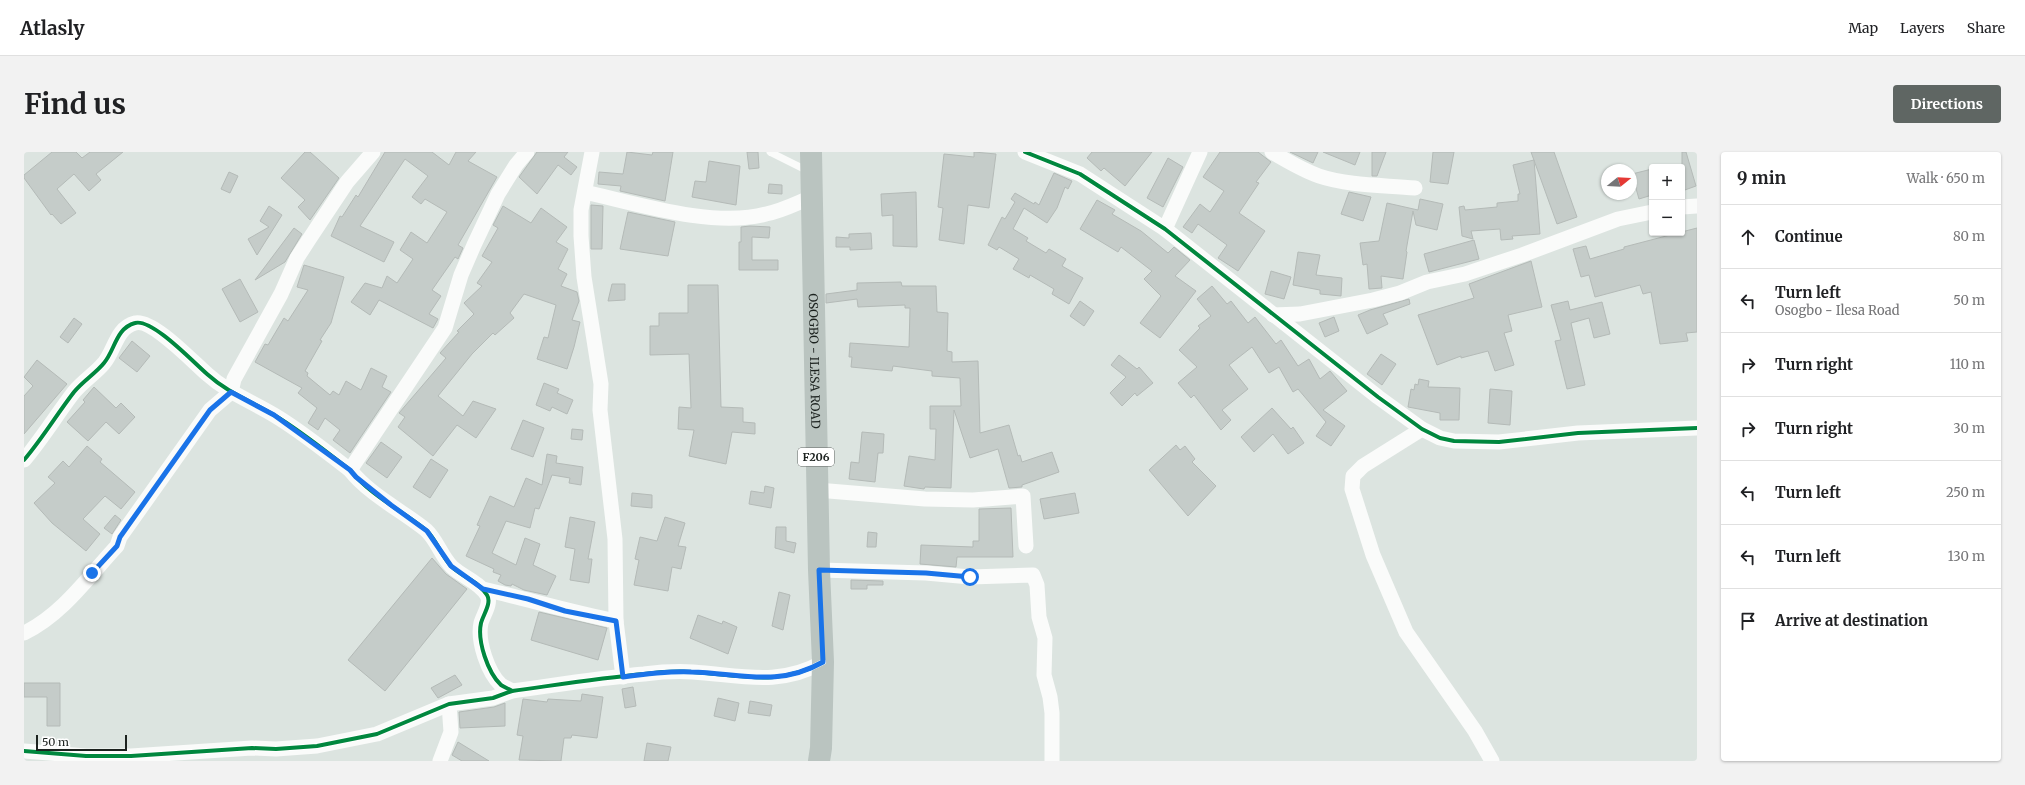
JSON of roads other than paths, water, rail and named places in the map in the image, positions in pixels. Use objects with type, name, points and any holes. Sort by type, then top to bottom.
[{"type":"main road","name":"OSOGBO - ILESA ROAD","points":[[811,162],[817,490],[823,662],[821,748],[819,761]]},
{"type":"street","points":[[24,633],[37,627],[59,609],[117,546],[120,537],[210,410],[231,392],[234,379],[281,294],[297,258],[347,182],[372,152]]},
{"type":"street","points":[[350,470],[445,328],[460,276],[474,245],[498,194],[516,165],[527,152]]},
{"type":"street","points":[[592,152],[581,210],[581,236],[584,277],[601,384],[600,410],[615,539],[616,621],[623,677]]},
{"type":"street","points":[[1025,152],[1080,174],[1165,229],[1222,272],[1273,315],[1422,429],[1440,438],[1454,441],[1499,442],[1578,433],[1697,428]]},
{"type":"street","points":[[1165,229],[1200,152]]},
{"type":"street","points":[[1272,152],[1295,166],[1320,176],[1356,183],[1415,188]]},
{"type":"street","points":[[585,192],[713,219],[743,218],[766,214],[812,197]]},
{"type":"street","points":[[1685,207],[1697,206]]},
{"type":"street","points":[[1273,315],[1300,314],[1373,300],[1427,282],[1465,274],[1522,255],[1618,219],[1649,213]]},
{"type":"street","points":[[24,460],[37,445],[75,391],[105,362],[116,339],[125,328],[136,322],[147,324],[188,354],[206,373],[231,392],[274,415],[350,470],[356,477],[391,505],[427,531],[451,566],[483,589],[528,599],[565,611],[616,621]]},
{"type":"street","points":[[1422,429],[1363,466],[1353,476],[1352,489],[1373,555],[1406,632],[1475,731],[1492,761]]},
{"type":"street","points":[[817,490],[925,499],[973,500],[1023,496],[1026,546]]},
{"type":"street","points":[[819,570],[926,573],[970,577],[1033,575],[1037,585],[1039,617],[1044,638],[1044,675],[1050,697],[1052,713],[1052,761]]},
{"type":"street","points":[[483,589],[489,599],[481,624],[480,638],[483,652],[501,685],[512,691]]},
{"type":"street","points":[[24,751],[86,756],[175,757],[252,748],[275,755],[377,734],[449,704],[493,698],[512,691],[623,677],[690,672],[771,678],[791,676],[810,670],[823,662]]},
{"type":"street","points":[[440,761],[451,732],[449,704]]},
{"type":"lane","points":[[770,152],[811,162]]}]
